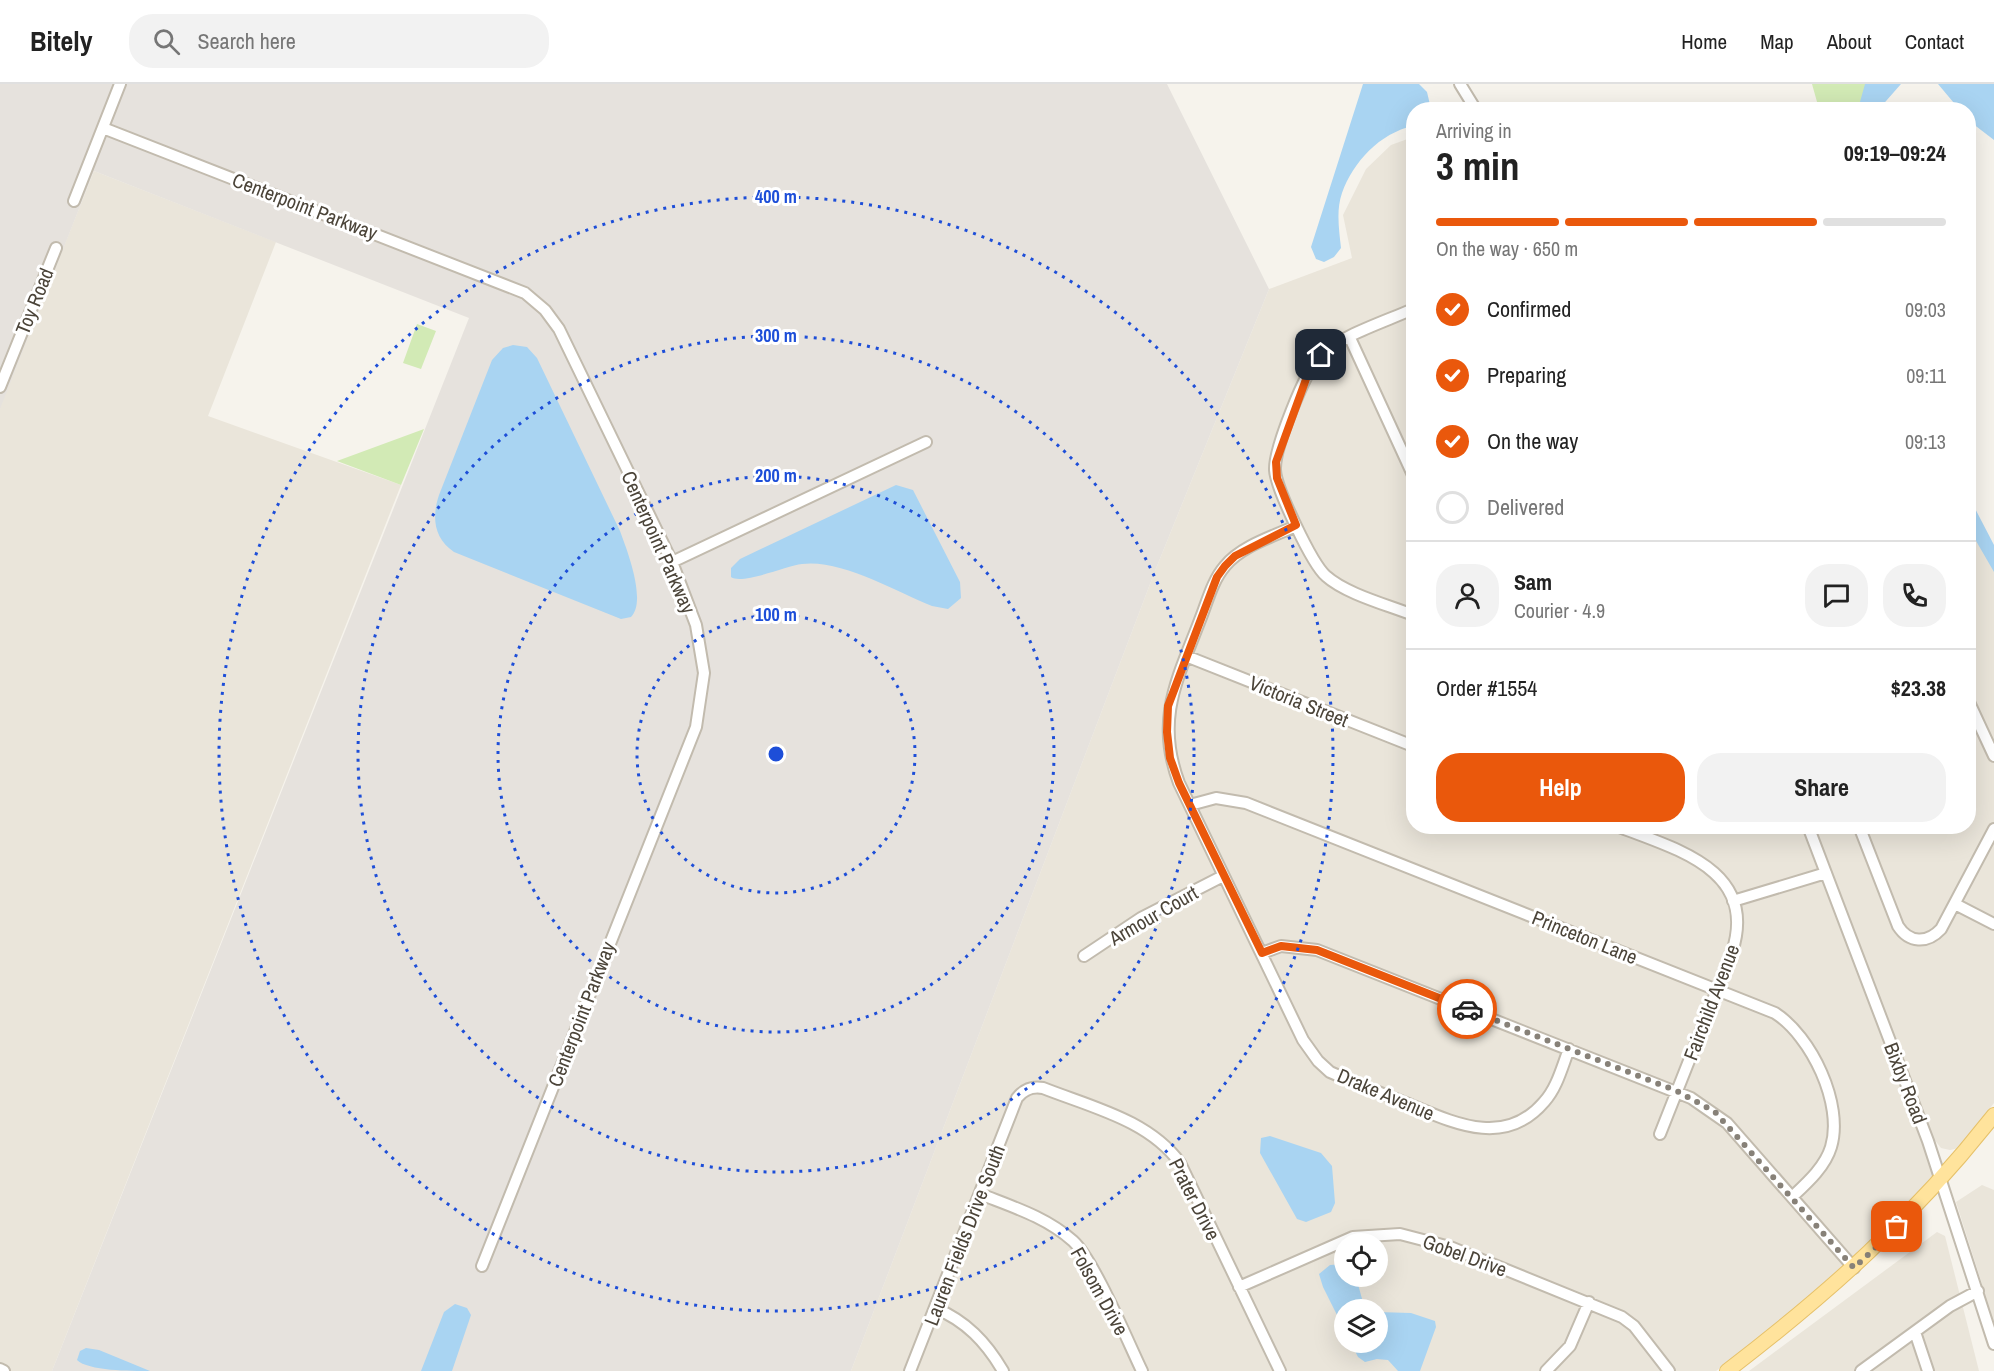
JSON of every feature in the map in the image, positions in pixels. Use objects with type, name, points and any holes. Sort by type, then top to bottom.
[{"type":"main road","points":[[1727,1371],[1796,1319],[1854,1268],[1941,1180],[1994,1115]]},
{"type":"street","points":[[74,201],[120,84]]},
{"type":"street","points":[[1460,84],[1471,102]]},
{"type":"street","name":"Centerpoint Parkway","points":[[103,128],[525,293],[545,310],[559,329],[672,562],[696,625],[703,661],[704,685],[696,727],[482,1266]]},
{"type":"street","name":"Toy Road","points":[[0,387],[56,248]]},
{"type":"street","points":[[1406,312],[1350,338],[1321,355],[1309,371],[1277,454],[1277,478],[1296,525],[1317,564],[1331,580],[1406,612]]},
{"type":"street","points":[[1350,338],[1406,460]]},
{"type":"street","points":[[672,562],[926,442]]},
{"type":"street","name":"Drake Avenue","points":[[1296,525],[1235,556],[1217,577],[1168,706],[1167,732],[1170,758],[1190,805],[1303,1040],[1318,1062],[1341,1077],[1456,1124],[1490,1129],[1506,1127],[1526,1118],[1552,1091],[1569,1049]]},
{"type":"street","name":"Victoria Street","points":[[1186,656],[1406,743]]},
{"type":"street","points":[[1976,717],[1994,756]]},
{"type":"street","name":"Princeton Lane","points":[[1190,805],[1216,798],[1246,803],[1762,1006],[1785,1019],[1811,1050],[1826,1087],[1834,1127],[1831,1147],[1808,1182],[1792,1197]]},
{"type":"street","points":[[1862,834],[1898,926],[1906,936],[1918,940],[1931,938],[1941,929],[1994,829]]},
{"type":"street","points":[[1636,834],[1697,859],[1723,881],[1733,901],[1826,873]]},
{"type":"street","name":"Bixby Road","points":[[1811,834],[1941,1180],[1994,1344]]},
{"type":"street","name":"Armour Court","points":[[1084,957],[1141,918],[1223,876]]},
{"type":"street","name":"Fairchild Avenue","points":[[1660,1134],[1736,935],[1737,924],[1733,901]]},
{"type":"street","points":[[1955,903],[1994,924]]},
{"type":"street","points":[[1262,953],[1281,946],[1317,950],[1677,1091],[1715,1112],[1727,1123],[1854,1268]]},
{"type":"street","name":"Prater Drive","points":[[1017,1098],[1028,1088],[1043,1088],[1149,1131],[1167,1146],[1180,1163],[1280,1371]]},
{"type":"street","name":"Lauren Fields Drive South","points":[[910,1371],[1017,1098]]},
{"type":"street","name":"Folsom Drive","points":[[980,1194],[1036,1216],[1076,1243],[1092,1269],[1142,1371]]},
{"type":"street","name":"Gobel Drive","points":[[1239,1287],[1353,1237],[1382,1233],[1435,1241],[1589,1302],[1634,1326],[1669,1371]]},
{"type":"street","points":[[1861,1371],[1950,1306],[1978,1291]]},
{"type":"street","points":[[1545,1371],[1570,1346],[1589,1302]]},
{"type":"street","points":[[935,1308],[949,1314],[979,1335],[1004,1371]]},
{"type":"street","points":[[1915,1332],[1928,1371]]},
{"type":"shaded area","points":[[0,84],[1167,84],[1269,289],[1155,571],[851,1371],[52,1371],[469,318],[94,171],[0,409]]},
{"type":"shaded area","points":[[1406,140],[1406,834],[1805,834],[1941,1180],[1854,1268],[1716,1371],[851,1371],[1155,571],[1269,289],[1352,258],[1343,215],[1366,169],[1391,145]]},
{"type":"shaded area","points":[[94,171],[276,242],[208,416],[401,485],[52,1371],[0,1371],[0,407]]},
{"type":"shaded area","points":[[1976,517],[1994,558],[1994,1103],[1959,1148],[1950,1150],[1941,1148],[1933,1138],[1815,834],[1976,834]]},
{"type":"shaded area","points":[[1982,1185],[1994,1190],[1994,1343],[1982,1284],[1956,1202]]},
{"type":"shaded area","points":[[1937,1232],[1945,1236],[1979,1371],[1749,1371]]},
{"type":"green space","points":[[1812,84],[1873,84],[1867,102],[1817,102]]},
{"type":"green space","points":[[417,324],[436,331],[421,369],[403,363]]},
{"type":"green space","points":[[424,429],[401,485],[337,461]]},
{"type":"water","points":[[1363,84],[1419,84],[1427,92],[1429,102],[1406,102],[1406,128],[1390,135],[1369,150],[1353,170],[1347,182],[1339,206],[1341,248],[1334,257],[1324,262],[1316,259],[1311,247]]},
{"type":"water","points":[[1865,84],[1901,84],[1885,102],[1860,102]]},
{"type":"water","points":[[1938,84],[1994,84],[1994,140],[1976,126],[1976,102],[1953,102]]},
{"type":"water","points":[[513,345],[527,347],[537,358],[620,531],[631,562],[636,588],[637,599],[631,617],[621,619],[454,552],[438,533],[435,511],[439,495],[492,360],[503,348]]},
{"type":"water","points":[[896,485],[913,490],[960,582],[961,598],[948,609],[932,606],[834,566],[802,564],[744,579],[731,577],[731,568],[740,559]]},
{"type":"water","points":[[1976,510],[1994,545],[1994,572],[1976,541]]},
{"type":"water","points":[[1270,1136],[1321,1153],[1332,1166],[1335,1203],[1331,1212],[1306,1222],[1297,1219],[1260,1153],[1261,1138]]},
{"type":"water","points":[[1330,1265],[1334,1265],[1334,1287],[1359,1287],[1362,1299],[1334,1299],[1334,1309],[1319,1274]]},
{"type":"water","points":[[455,1304],[467,1308],[471,1315],[452,1371],[421,1371],[444,1312]]},
{"type":"water","points":[[1388,1312],[1411,1313],[1435,1321],[1436,1327],[1420,1371],[1398,1371],[1388,1360],[1377,1359],[1365,1362],[1356,1353],[1388,1353]]},
{"type":"water","points":[[86,1348],[99,1350],[150,1371],[110,1370],[83,1364],[77,1360],[80,1351]]},
{"type":"way so far","points":[[1467,1009],[1677,1091],[1715,1112],[1854,1268],[1897,1227]]},
{"type":"route","points":[[1321,355],[1309,371],[1277,454],[1275,470],[1277,478],[1296,525],[1235,556],[1217,577],[1168,706],[1167,732],[1170,758],[1179,783],[1262,953],[1281,946],[1293,945],[1317,950],[1467,1009]]}]
